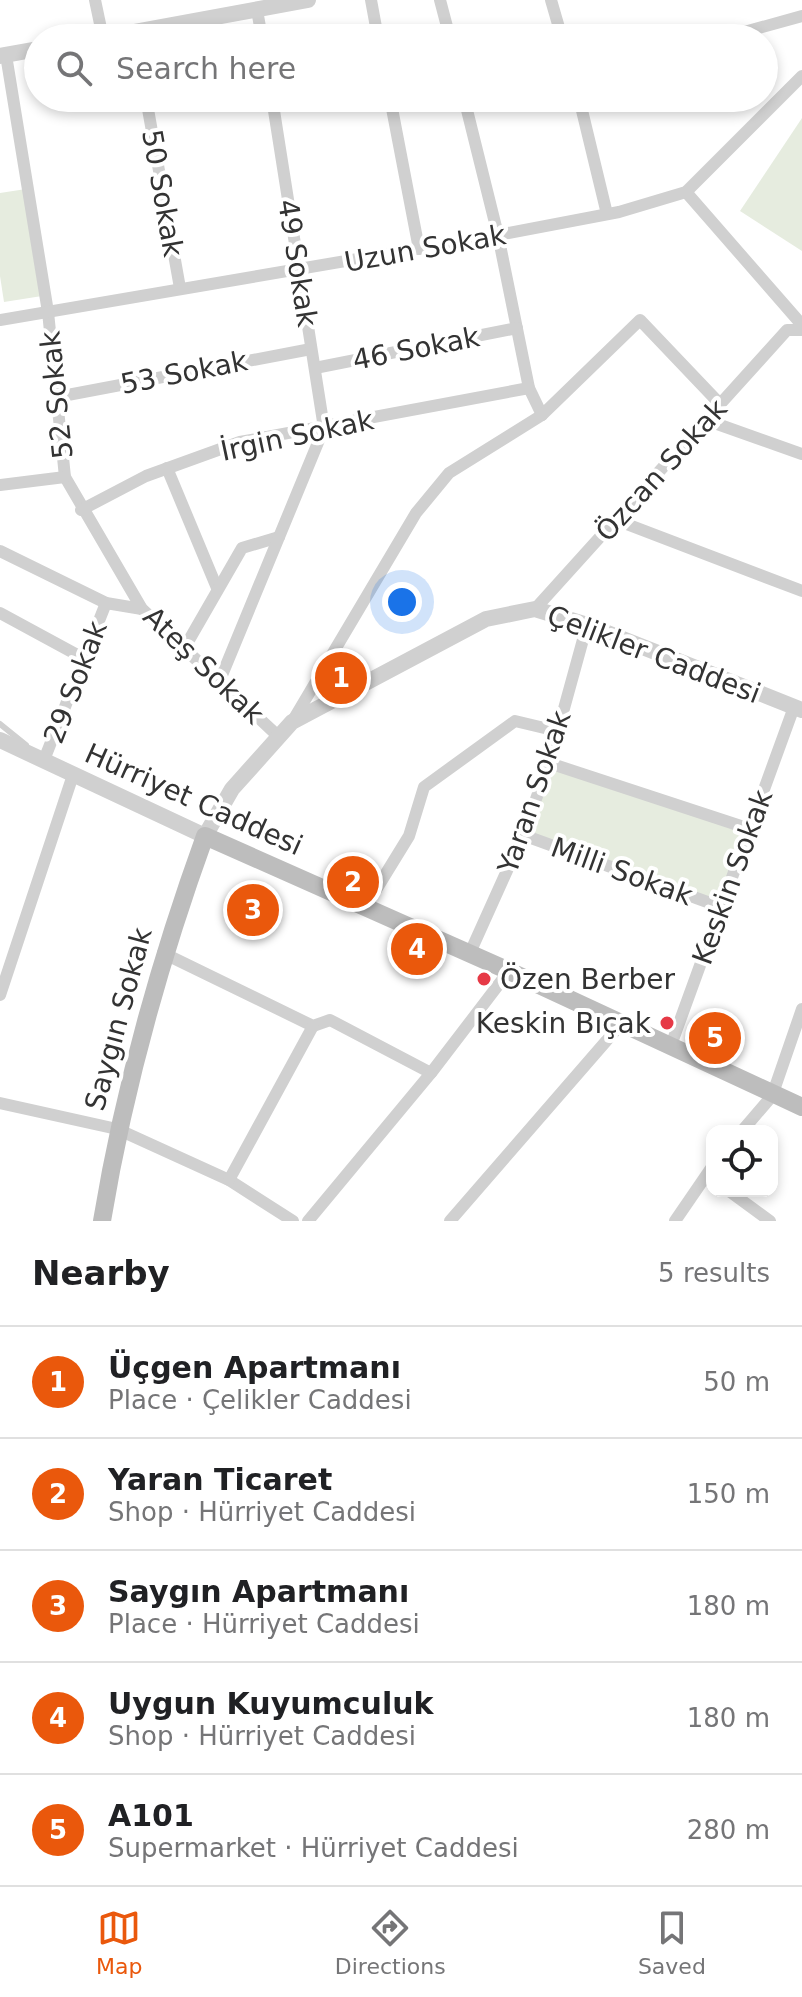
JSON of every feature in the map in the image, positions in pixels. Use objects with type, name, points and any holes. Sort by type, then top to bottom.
[{"type":"main road","name":"Hürriyet Caddesi","points":[[205,836],[366,906],[772,1096],[802,1107]]},
{"type":"main road","name":"Saygın Sokak","points":[[102,1221],[117,1129],[163,953],[205,836]]},
{"type":"street","points":[[95,0],[99,24]]},
{"type":"street","points":[[181,24],[247,8],[308,0]]},
{"type":"street","points":[[371,0],[375,24]]},
{"type":"street","points":[[440,0],[446,24]]},
{"type":"street","points":[[551,0],[558,24]]},
{"type":"street","points":[[773,24],[802,16]]},
{"type":"street","points":[[3,55],[24,51]]},
{"type":"street","name":"52 Sokak","points":[[3,55],[48,312],[65,477]]},
{"type":"street","name":"Uzun Sokak","points":[[778,100],[802,76]]},
{"type":"street","name":"50 Sokak","points":[[149,112],[180,288]]},
{"type":"street","name":"49 Sokak","points":[[274,112],[324,428]]},
{"type":"street","points":[[393,112],[419,249]]},
{"type":"street","points":[[467,112],[498,235],[529,388],[542,415]]},
{"type":"street","points":[[582,112],[607,214]]},
{"type":"street","name":"Uzun Sokak","points":[[0,320],[180,288],[299,271],[607,214],[686,192],[766,112]]},
{"type":"street","points":[[686,192],[802,328]]},
{"type":"street","points":[[292,722],[416,513],[440,483],[449,473],[542,415],[640,320],[720,404]]},
{"type":"street","name":"46 Sokak","points":[[315,368],[517,328]]},
{"type":"street","name":"Özcan Sokak","points":[[535,609],[787,330],[802,328]]},
{"type":"street","name":"53 Sokak","points":[[57,397],[311,349]]},
{"type":"street","name":"İrgin Sokak","points":[[81,510],[167,468],[240,442],[529,388]]},
{"type":"street","points":[[706,420],[802,454]]},
{"type":"street","points":[[220,680],[324,428]]},
{"type":"street","points":[[167,468],[217,588]]},
{"type":"street","points":[[0,485],[65,477],[81,510]]},
{"type":"street","name":"Ateş Sokak","points":[[81,510],[142,609],[278,736]]},
{"type":"street","points":[[616,520],[802,591]]},
{"type":"street","points":[[185,647],[242,548],[279,537]]},
{"type":"street","points":[[0,551],[106,603],[142,609]]},
{"type":"street","name":"29 Sokak","points":[[44,760],[106,603]]},
{"type":"street","name":"Çelikler Caddesi","points":[[205,836],[232,789],[292,722],[486,619],[535,609],[587,625],[798,709]]},
{"type":"street","points":[[0,613],[83,658]]},
{"type":"street","name":"Yaran Sokak","points":[[469,955],[523,835],[549,763],[587,625]]},
{"type":"street","name":"Keskin Sokak","points":[[670,1048],[750,829],[798,709]]},
{"type":"street","points":[[366,906],[409,836],[424,787],[515,721],[557,731]]},
{"type":"street","name":"Hürriyet Caddesi","points":[[0,740],[205,836]]},
{"type":"street","points":[[549,763],[750,829]]},
{"type":"street","points":[[0,995],[73,775]]},
{"type":"street","name":"Milli Sokak","points":[[523,835],[721,907]]},
{"type":"street","points":[[163,953],[313,1026]]},
{"type":"street","points":[[308,1221],[431,1073],[509,971]]},
{"type":"street","points":[[747,1125],[772,1096],[802,1009]]},
{"type":"street","points":[[229,1180],[313,1026],[330,1020],[431,1073]]},
{"type":"street","points":[[450,1221],[621,1024]]},
{"type":"street","points":[[0,1103],[117,1129],[229,1180],[293,1221]]},
{"type":"street","points":[[675,1221],[706,1179]]},
{"type":"street","points":[[737,1197],[770,1221]]},
{"type":"lane","points":[[0,724],[44,760]]},
{"type":"shaded area","points":[[802,118],[802,251],[740,211]]},
{"type":"shaded area","points":[[26,189],[42,296],[4,302],[0,276],[0,193]]},
{"type":"shaded area","points":[[553,767],[748,831],[721,903],[529,833]]},
{"type":"place","name":"Üçgen Apartmanı","points":[[341,678]]},
{"type":"place","name":"Yaran Ticaret","points":[[353,882]]},
{"type":"place","name":"Saygın Apartmanı","points":[[253,910]]},
{"type":"place","name":"Uygun Kuyumculuk","points":[[417,949]]},
{"type":"place","name":"Özen Berber","points":[[484,979]]},
{"type":"place","name":"Keskin Bıçak","points":[[667,1023]]},
{"type":"place","name":"A101","points":[[715,1038]]}]
